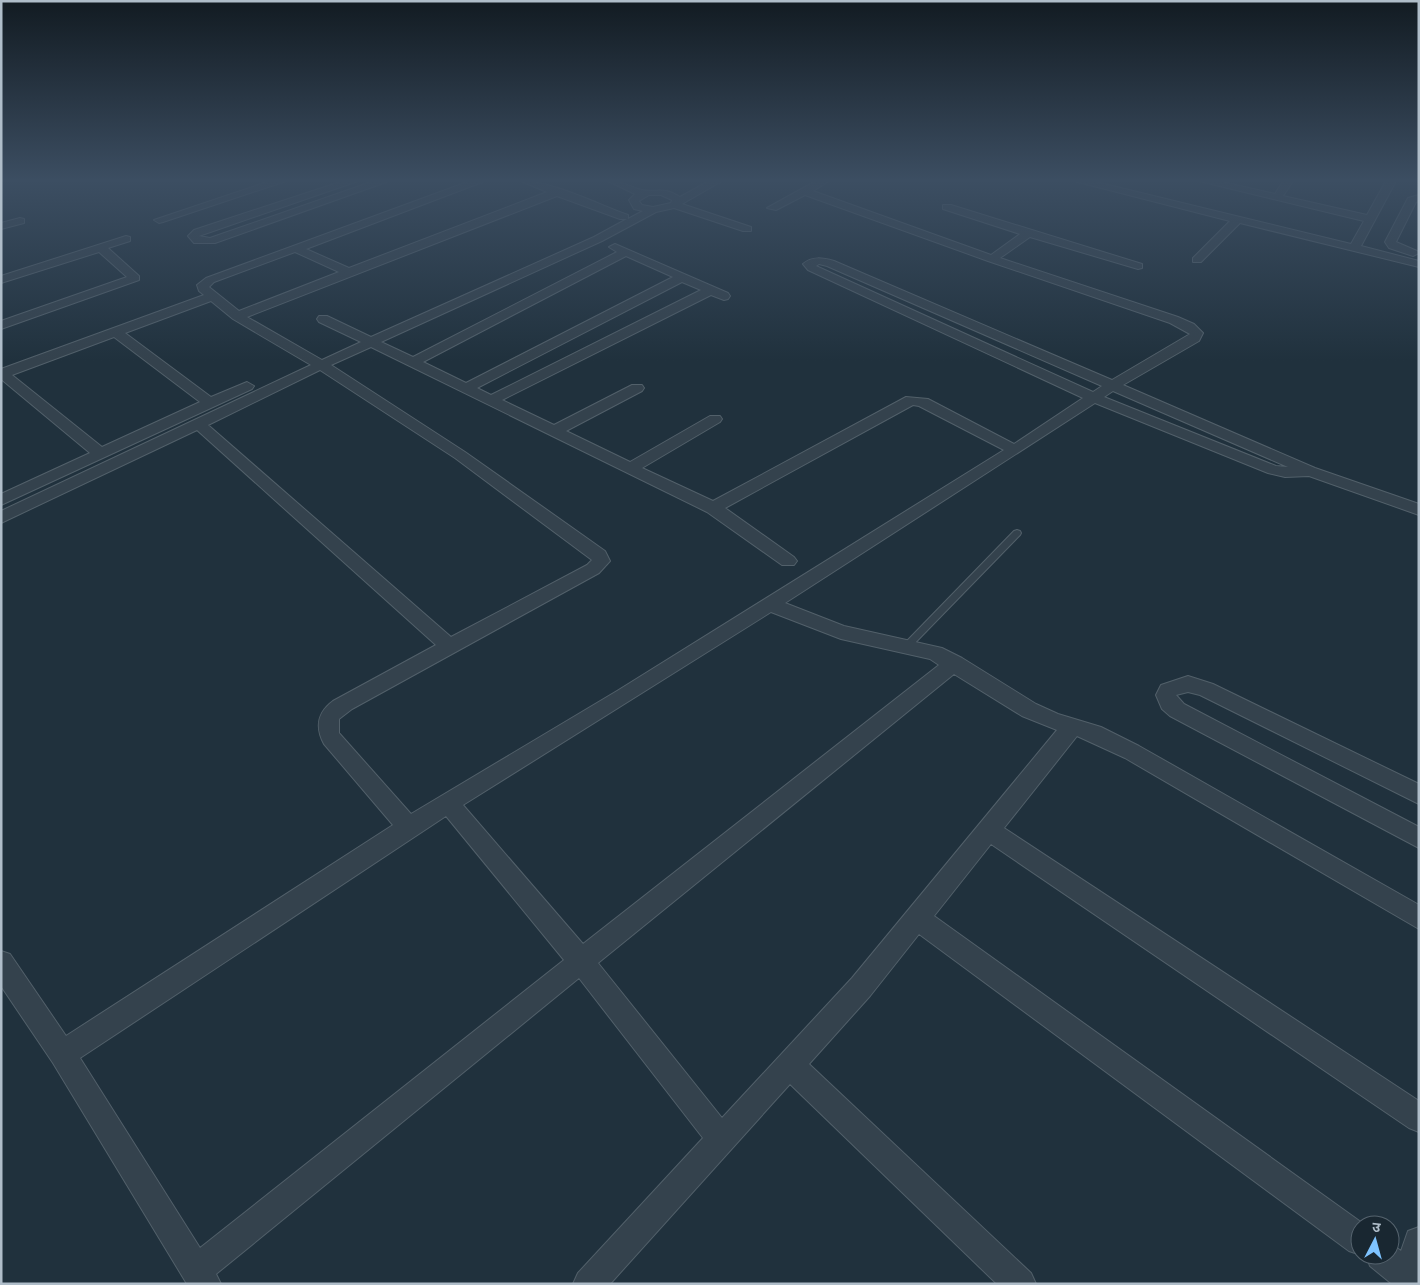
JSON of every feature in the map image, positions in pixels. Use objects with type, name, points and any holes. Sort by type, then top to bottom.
[{"type":"street","points":[[1,280],[120,241]]},
{"type":"street","points":[[198,241],[211,241]]},
{"type":"street","points":[[316,241],[206,283],[203,288],[237,316],[315,361],[460,454],[599,555],[601,561],[599,566],[335,709],[328,719],[327,729],[331,738],[409,827]]},
{"type":"street","points":[[237,316],[432,241]]},
{"type":"street","points":[[1,518],[199,424],[357,336],[570,241]]},
{"type":"street","points":[[1,500],[210,403],[315,361],[373,342],[594,241]]},
{"type":"street","points":[[602,241],[724,296]]},
{"type":"street","points":[[62,1054],[409,827],[1016,450],[1111,386],[1194,338],[1197,333],[1190,327],[1174,320],[942,241]]},
{"type":"street","points":[[992,259],[1017,241]]},
{"type":"street","points":[[1055,241],[1138,266]]},
{"type":"street","points":[[1197,260],[1216,241]]},
{"type":"street","points":[[1330,241],[1419,264]]},
{"type":"street","points":[[1355,247],[1358,241]]},
{"type":"street","points":[[1391,241],[1393,246],[1419,255]]},
{"type":"street","points":[[1,325],[135,278],[100,247]]},
{"type":"street","points":[[297,248],[350,273]]},
{"type":"street","points":[[414,362],[626,252]]},
{"type":"street","points":[[1310,471],[1286,472],[1273,470],[1094,398],[812,268],[809,264],[819,261],[830,263],[1310,471],[1419,510]]},
{"type":"street","points":[[466,388],[682,277]]},
{"type":"street","points":[[492,400],[711,290]]},
{"type":"street","points":[[2,374],[213,296]]},
{"type":"street","points":[[323,319],[713,508],[788,561]]},
{"type":"street","points":[[116,332],[210,403]]},
{"type":"street","points":[[2,374],[101,454]]},
{"type":"street","points":[[555,431],[637,388]]},
{"type":"street","points":[[713,508],[911,400],[923,402],[1016,450]]},
{"type":"street","points":[[631,468],[715,419]]},
{"type":"street","points":[[199,424],[449,646]]},
{"type":"street","points":[[769,604],[841,632],[868,640],[908,646],[936,653],[1029,710],[1053,721],[1073,726],[1132,752],[1419,918]]},
{"type":"street","points":[[1,963],[62,1054],[201,1277],[348,1147],[955,663]]},
{"type":"street","points":[[1419,795],[1206,689],[1188,684],[1173,688],[1166,695],[1169,703],[1177,710],[1419,838]]},
{"type":"street","points":[[589,1284],[861,988],[1073,726]]},
{"type":"street","points":[[448,803],[582,962],[722,1140]]},
{"type":"street","points":[[989,830],[1419,1118]]},
{"type":"street","points":[[917,918],[1350,1233]]},
{"type":"street","points":[[790,1065],[1020,1284]]},
{"type":"street","points":[[1392,1265],[1409,1280],[1419,1242]]},
{"type":"lane","points":[[908,646],[1017,534]]}]
